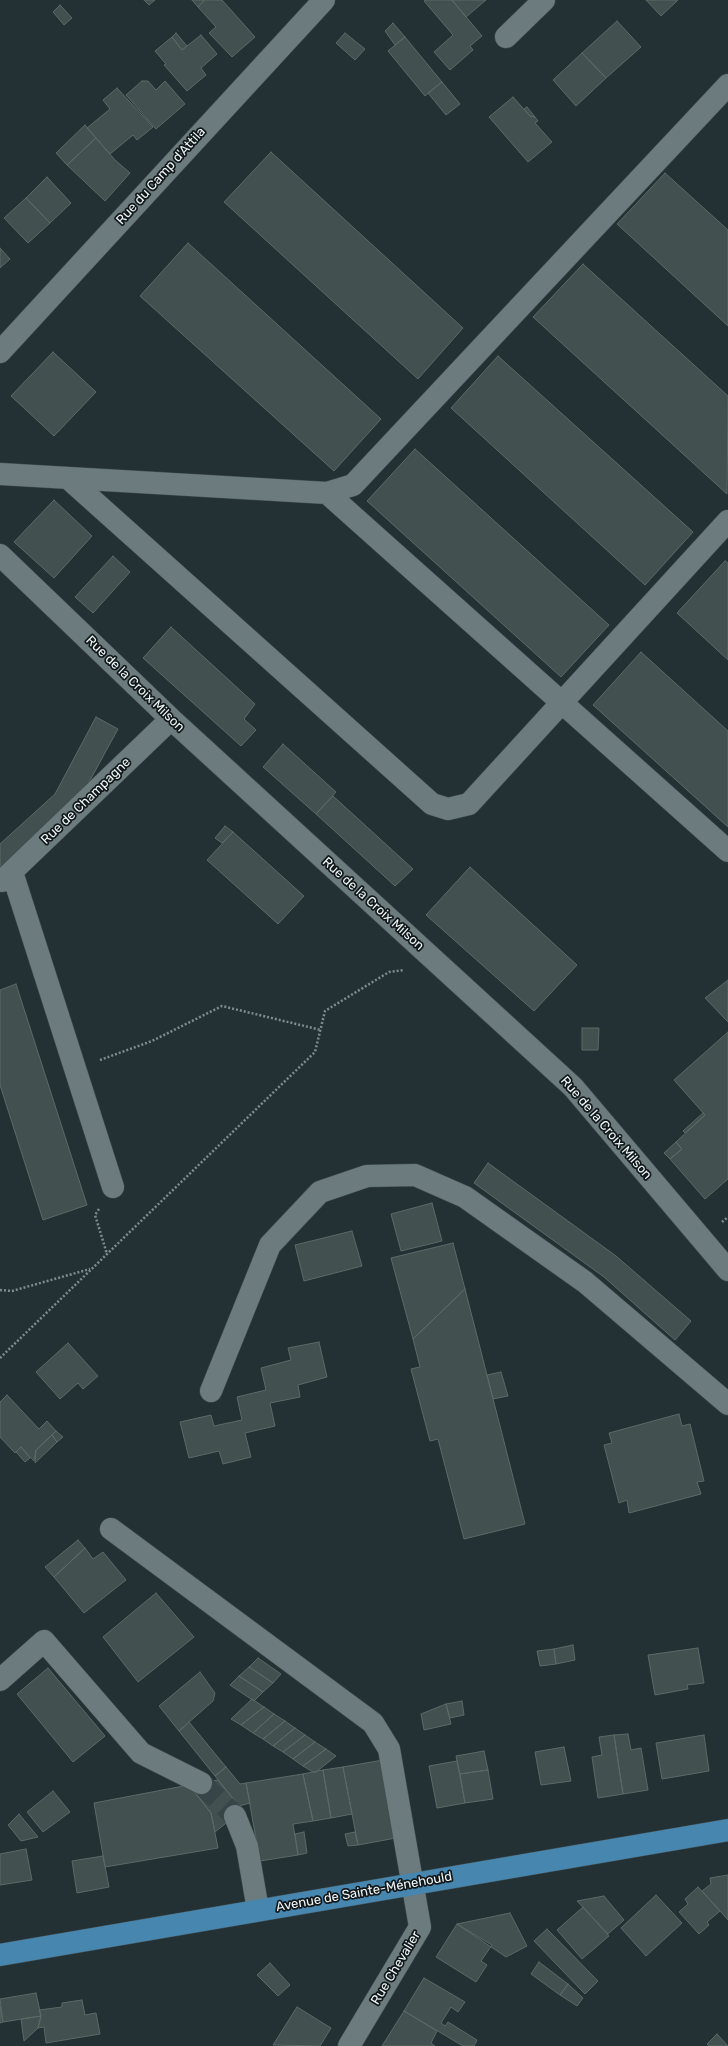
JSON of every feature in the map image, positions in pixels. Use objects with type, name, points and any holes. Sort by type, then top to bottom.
[{"type":"main road","name":"Avenue de Sainte-Ménehould","points":[[0,1955],[728,1830]]},
{"type":"street","name":"Rue du Camp d'Attila","points":[[0,352],[324,0]]},
{"type":"street","points":[[506,36],[544,0]]},
{"type":"street","points":[[0,474],[327,493],[353,485],[728,85]]},
{"type":"street","points":[[69,479],[432,804],[448,809],[469,804],[727,524]]},
{"type":"street","points":[[327,493],[728,851]]},
{"type":"street","name":"Rue de la Croix Milson","points":[[0,555],[171,719],[573,1088],[728,1270]]},
{"type":"street","name":"Rue de Champagne","points":[[6,878],[171,719]]},
{"type":"street","points":[[6,878],[76,1069],[114,1187]]},
{"type":"street","points":[[211,1391],[270,1245],[320,1192],[367,1176],[415,1175],[465,1197],[585,1282],[728,1404]]},
{"type":"street","name":"Rue Chevalier","points":[[111,1529],[373,1723],[389,1749],[414,1884],[420,1926],[349,2046]]},
{"type":"street","points":[[0,1680],[44,1641],[142,1753],[201,1783]]},
{"type":"street","points":[[235,1816],[247,1846],[258,1910]]},
{"type":"path","points":[[0,1358],[315,1052],[326,1011],[389,972],[440,965]]},
{"type":"path","points":[[76,1069],[152,1041],[222,1006],[321,1030]]},
{"type":"path","points":[[107,1254],[95,1215],[114,1187]]},
{"type":"path","points":[[0,1290],[12,1291],[92,1268]]},
{"type":"building","points":[[144,0],[155,0],[149,5]]},
{"type":"building","points":[[192,0],[203,0],[204,1],[198,7]]},
{"type":"building","points":[[203,0],[222,0],[255,37],[232,57],[209,33],[216,27],[198,7],[204,1]]},
{"type":"building","points":[[452,0],[482,36],[470,46],[473,50],[450,70],[434,52],[453,35],[424,1]]},
{"type":"building","points":[[452,0],[486,0],[466,17]]},
{"type":"building","points":[[646,0],[678,0],[661,16]]},
{"type":"building","points":[[60,5],[72,18],[64,25],[53,12]]},
{"type":"building","points":[[617,21],[641,47],[606,78],[582,53]]},
{"type":"building","points":[[393,23],[405,37],[395,45],[385,31]]},
{"type":"building","points":[[176,33],[187,46],[182,50],[172,37]]},
{"type":"building","points":[[345,33],[365,49],[355,60],[336,43]]},
{"type":"building","points":[[201,35],[217,54],[201,68],[206,75],[187,91],[164,65],[166,64],[155,51],[172,37],[182,50]]},
{"type":"building","points":[[405,37],[442,82],[425,96],[388,51]]},
{"type":"building","points":[[582,53],[606,78],[576,106],[553,80]]},
{"type":"building","points":[[142,81],[148,81],[156,90],[165,81],[185,104],[156,129],[126,95]]},
{"type":"building","points":[[442,82],[460,104],[446,115],[428,93]]},
{"type":"building","points":[[117,88],[153,127],[137,140],[133,135],[110,154],[87,128],[110,109],[103,100]]},
{"type":"building","points":[[513,97],[530,116],[535,117],[538,121],[535,123],[552,142],[528,162],[489,117]]},
{"type":"building","points":[[527,107],[535,117],[530,116],[524,109]]},
{"type":"building","points":[[85,125],[96,138],[67,165],[56,153]]},
{"type":"building","points":[[96,138],[115,160],[130,173],[105,201],[67,165]]},
{"type":"building","points":[[271,152],[463,328],[418,379],[224,202]]},
{"type":"building","points":[[665,173],[728,230],[728,326],[617,224]]},
{"type":"building","points":[[47,177],[71,203],[50,223],[26,198]]},
{"type":"building","points":[[26,198],[50,223],[28,243],[4,218]]},
{"type":"building","points":[[188,243],[381,419],[334,471],[140,296]]},
{"type":"building","points":[[0,248],[10,259],[0,268]]},
{"type":"building","points":[[583,264],[728,396],[727,494],[533,317]]},
{"type":"building","points":[[53,352],[96,392],[54,436],[11,396]]},
{"type":"building","points":[[498,356],[693,532],[645,585],[451,408]]},
{"type":"building","points":[[415,449],[609,625],[561,677],[367,501]]},
{"type":"building","points":[[54,500],[92,536],[54,578],[14,542]]},
{"type":"building","points":[[113,556],[130,572],[93,613],[75,597]]},
{"type":"building","points":[[725,561],[728,563],[728,660],[677,613]]},
{"type":"building","points":[[171,627],[255,704],[244,719],[256,730],[241,746],[143,658]]},
{"type":"building","points":[[641,652],[728,731],[728,827],[593,705]]},
{"type":"building","points":[[96,717],[118,729],[76,806],[0,875],[0,844],[55,794]]},
{"type":"building","points":[[283,744],[336,792],[316,814],[263,767]]},
{"type":"building","points":[[333,796],[413,869],[395,886],[316,814]]},
{"type":"building","points":[[225,826],[233,832],[222,843],[215,838]]},
{"type":"building","points":[[233,832],[304,896],[278,924],[207,860]]},
{"type":"building","points":[[470,867],[577,965],[534,1011],[426,915]]},
{"type":"building","points":[[728,980],[728,1022],[705,998]]},
{"type":"building","points":[[16,984],[87,1205],[43,1220],[0,1085],[0,990]]},
{"type":"building","points":[[582,1028],[599,1028],[598,1050],[582,1050]]},
{"type":"building","points":[[728,1032],[728,1179],[705,1199],[670,1159],[682,1149],[676,1142],[705,1115],[674,1080]]},
{"type":"building","points":[[703,1113],[705,1115],[685,1133],[683,1131]]},
{"type":"building","points":[[676,1142],[682,1149],[670,1159],[664,1153]]},
{"type":"building","points":[[488,1163],[616,1256],[691,1321],[675,1340],[604,1277],[474,1183]]},
{"type":"building","points":[[432,1203],[442,1241],[401,1251],[391,1214]]},
{"type":"building","points":[[352,1231],[362,1266],[304,1281],[295,1245]]},
{"type":"building","points":[[453,1243],[465,1289],[413,1339],[391,1258]]},
{"type":"building","points":[[465,1289],[525,1524],[464,1539],[438,1439],[430,1441],[411,1369],[420,1367],[413,1339]]},
{"type":"building","points":[[319,1342],[327,1377],[298,1385],[300,1397],[270,1403],[275,1426],[245,1433],[251,1457],[223,1464],[219,1451],[189,1458],[180,1422],[211,1415],[214,1426],[242,1420],[237,1397],[266,1390],[261,1368],[291,1360],[288,1348]]},
{"type":"building","points":[[68,1343],[98,1376],[83,1389],[78,1383],[60,1399],[36,1372]]},
{"type":"building","points":[[501,1372],[508,1396],[493,1399],[487,1375]]},
{"type":"building","points":[[7,1395],[39,1429],[47,1421],[56,1431],[36,1450],[34,1461],[21,1447],[15,1453],[0,1437],[0,1402]]},
{"type":"building","points":[[679,1414],[682,1426],[690,1424],[704,1481],[697,1482],[701,1494],[629,1513],[627,1500],[619,1503],[604,1445],[612,1443],[609,1433]]},
{"type":"building","points":[[56,1431],[63,1437],[57,1442],[52,1435]]},
{"type":"building","points":[[52,1435],[57,1442],[35,1463],[36,1450]]},
{"type":"building","points":[[21,1447],[30,1458],[25,1462],[16,1452]]},
{"type":"building","points":[[78,1540],[85,1548],[54,1577],[45,1567]]},
{"type":"building","points":[[85,1548],[93,1559],[103,1552],[126,1580],[84,1613],[54,1577]]},
{"type":"building","points":[[156,1593],[194,1637],[138,1682],[103,1637]]},
{"type":"building","points":[[573,1645],[575,1660],[556,1664],[554,1649]]},
{"type":"building","points":[[698,1648],[704,1683],[687,1685],[688,1689],[655,1695],[648,1655]]},
{"type":"building","points":[[554,1649],[556,1664],[540,1666],[537,1651]]},
{"type":"building","points":[[258,1658],[281,1674],[273,1683],[249,1667]]},
{"type":"building","points":[[249,1667],[273,1683],[263,1692],[239,1676]]},
{"type":"building","points":[[48,1668],[105,1736],[73,1762],[17,1694]]},
{"type":"building","points":[[200,1672],[215,1693],[213,1701],[179,1731],[159,1706]]},
{"type":"building","points":[[239,1676],[263,1692],[254,1701],[230,1685]]},
{"type":"building","points":[[252,1699],[264,1707],[241,1725],[231,1719]]},
{"type":"building","points":[[462,1701],[464,1715],[450,1718],[446,1704]]},
{"type":"building","points":[[446,1704],[451,1724],[424,1730],[421,1714]]},
{"type":"building","points":[[264,1707],[274,1714],[253,1733],[241,1725]]},
{"type":"building","points":[[274,1714],[285,1721],[263,1739],[253,1733]]},
{"type":"building","points":[[285,1721],[295,1728],[273,1746],[263,1739]]},
{"type":"building","points":[[189,1722],[226,1767],[215,1776],[179,1731]]},
{"type":"building","points":[[295,1728],[305,1735],[283,1752],[273,1746]]},
{"type":"building","points":[[628,1734],[631,1750],[641,1748],[648,1790],[623,1794],[614,1735]]},
{"type":"building","points":[[305,1735],[315,1742],[293,1759],[283,1752]]},
{"type":"building","points":[[614,1735],[623,1794],[598,1798],[592,1757],[602,1755],[599,1737]]},
{"type":"building","points":[[704,1735],[709,1771],[662,1779],[656,1743]]},
{"type":"building","points":[[315,1742],[326,1749],[303,1766],[293,1759]]},
{"type":"building","points":[[564,1747],[571,1781],[541,1785],[535,1752]]},
{"type":"building","points":[[326,1749],[336,1756],[316,1772],[313,1772],[303,1766]]},
{"type":"building","points":[[484,1751],[488,1770],[460,1774],[456,1756]]},
{"type":"building","points":[[383,1760],[396,1838],[358,1845],[343,1767]]},
{"type":"building","points":[[457,1761],[465,1803],[437,1808],[429,1766]]},
{"type":"building","points":[[226,1767],[240,1784],[246,1783],[250,1803],[239,1806],[215,1776]]},
{"type":"building","points":[[343,1767],[352,1814],[331,1818],[323,1770]]},
{"type":"building","points":[[323,1770],[331,1818],[313,1821],[303,1774]]},
{"type":"building","points":[[488,1770],[493,1799],[465,1803],[460,1774]]},
{"type":"building","points":[[303,1774],[313,1821],[293,1824],[298,1855],[260,1861],[246,1783]]},
{"type":"building","points":[[218,1780],[239,1806],[241,1811],[215,1832],[211,1813],[189,1785]]},
{"type":"building","points":[[189,1785],[211,1813],[218,1848],[105,1867],[94,1803]]},
{"type":"building","points":[[53,1791],[70,1812],[43,1832],[27,1812]]},
{"type":"building","points":[[19,1814],[38,1837],[21,1841],[8,1825]]},
{"type":"building","points":[[304,1832],[307,1853],[298,1855],[295,1834]]},
{"type":"building","points":[[355,1832],[358,1845],[348,1846],[345,1834]]},
{"type":"building","points":[[26,1849],[32,1880],[0,1885],[0,1854]]},
{"type":"building","points":[[103,1856],[109,1887],[77,1893],[72,1861]]},
{"type":"building","points":[[728,1875],[728,1920],[702,1891],[711,1884],[710,1878]]},
{"type":"building","points":[[698,1887],[720,1911],[707,1922],[709,1925],[699,1934],[679,1912],[688,1904],[685,1899]]},
{"type":"building","points":[[656,1895],[682,1923],[646,1956],[621,1928]]},
{"type":"building","points":[[604,1896],[624,1920],[608,1934],[577,1901]]},
{"type":"building","points":[[583,1907],[609,1936],[582,1959],[557,1930]]},
{"type":"building","points":[[510,1913],[527,1946],[506,1957],[457,1924]]},
{"type":"building","points":[[457,1924],[492,1945],[481,1961],[487,1965],[476,1982],[436,1957]]},
{"type":"building","points":[[547,1929],[598,1981],[585,1994],[534,1941]]},
{"type":"building","points":[[539,1962],[568,1984],[560,1995],[531,1974]]},
{"type":"building","points":[[270,1963],[290,1985],[278,1996],[257,1975]]},
{"type":"building","points":[[424,1978],[465,2002],[458,2012],[451,2007],[441,2023],[445,2026],[448,2022],[477,2040],[474,2046],[463,2046],[404,2011]]},
{"type":"building","points":[[568,1984],[583,1998],[577,2006],[560,1995]]},
{"type":"building","points":[[36,1993],[41,2016],[3,2022],[0,1999]]},
{"type":"building","points":[[82,2000],[85,2015],[96,2013],[100,2034],[46,2043],[44,2027],[38,2028],[41,2016],[39,2010],[62,2007],[62,2003]]},
{"type":"building","points":[[0,2006],[3,2022],[0,2023]]},
{"type":"building","points":[[297,2007],[331,2028],[320,2046],[273,2045]]},
{"type":"building","points":[[404,2011],[437,2031],[431,2043],[435,2046],[382,2046]]},
{"type":"building","points":[[41,2016],[38,2028],[24,2041],[21,2019]]},
{"type":"building","points":[[717,2034],[728,2046],[709,2046],[707,2044]]},
{"type":"tunnel","points":[[201,1783],[235,1816]]}]
